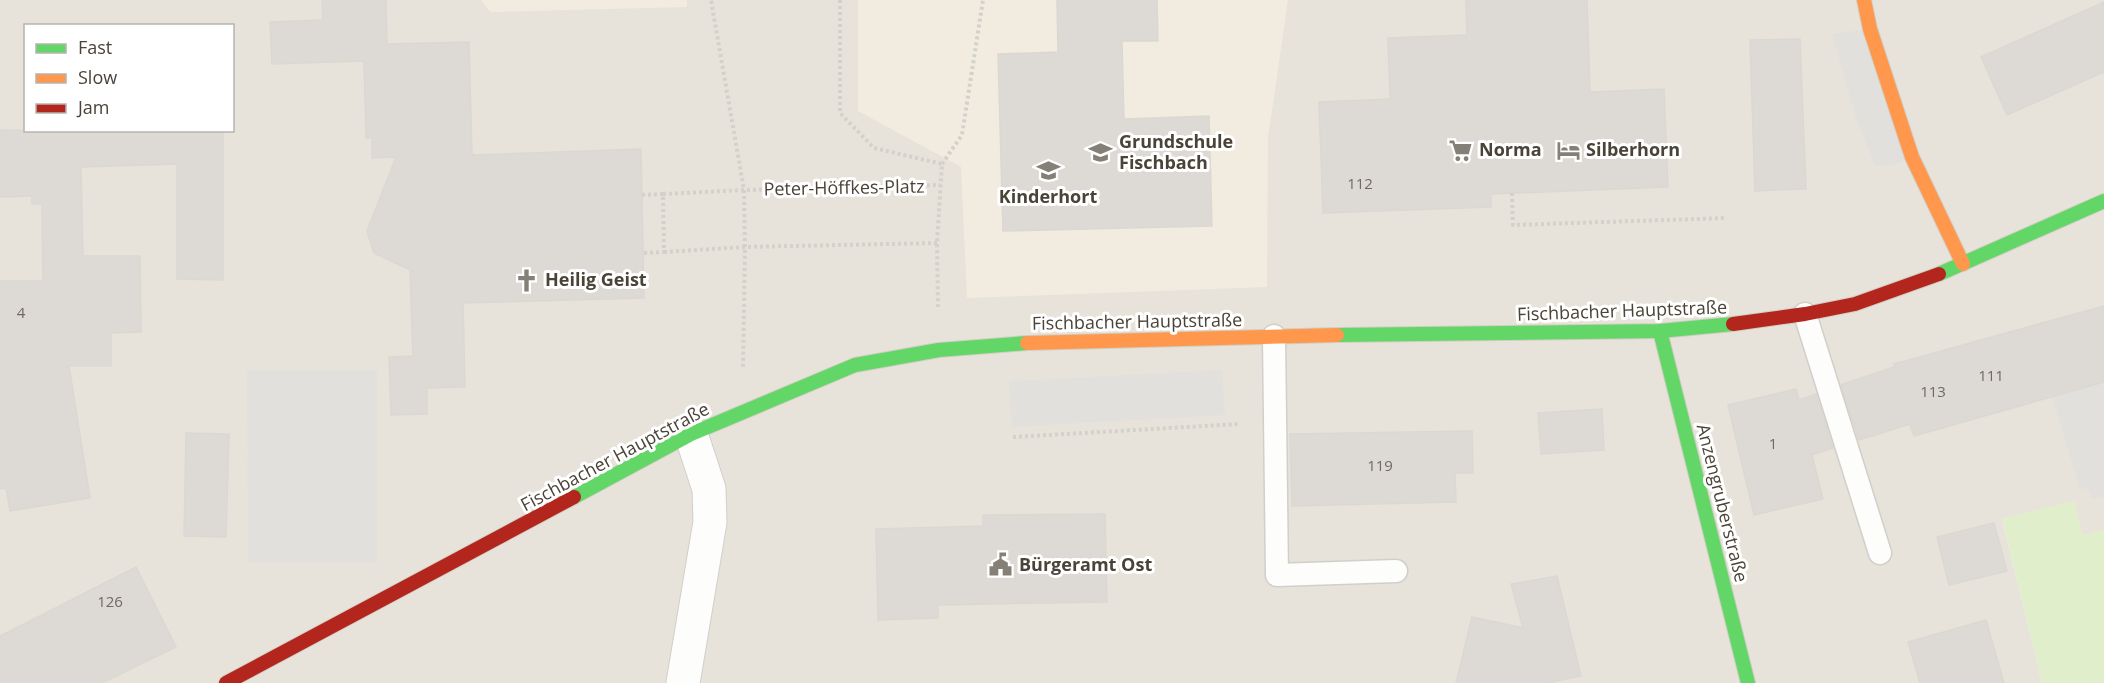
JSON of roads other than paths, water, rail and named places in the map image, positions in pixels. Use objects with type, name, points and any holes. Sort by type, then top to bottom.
[{"type":"main road","points":[[1864,0],[1870,29],[1912,157],[1963,264]]},
{"type":"main road","name":"Fischbacher Hauptstraße","points":[[226,683],[691,434],[855,365],[939,350],[1024,342],[1660,331],[1738,324],[1805,314],[1866,300],[1900,289],[1963,264],[2104,201]]},
{"type":"main road","name":"Anzengruberstraße","points":[[1660,331],[1748,683]]},
{"type":"street","points":[[682,683],[710,522],[710,489],[691,434]]},
{"type":"lane","points":[[1805,314],[1880,553]]},
{"type":"lane","points":[[1274,336],[1277,575],[1396,571]]},
{"type":"place","name":"Norma","points":[[1461,150]]},
{"type":"place","name":"Silberhorn","points":[[1568,150]]},
{"type":"place","name":"Grundschule Fischbach","points":[[1101,152]]},
{"type":"place","name":"Kinderhort","points":[[1048,171]]},
{"type":"place","name":"Heilig Geist","points":[[527,280]]},
{"type":"place","name":"Bürgeramt Ost","points":[[1001,565]]}]
